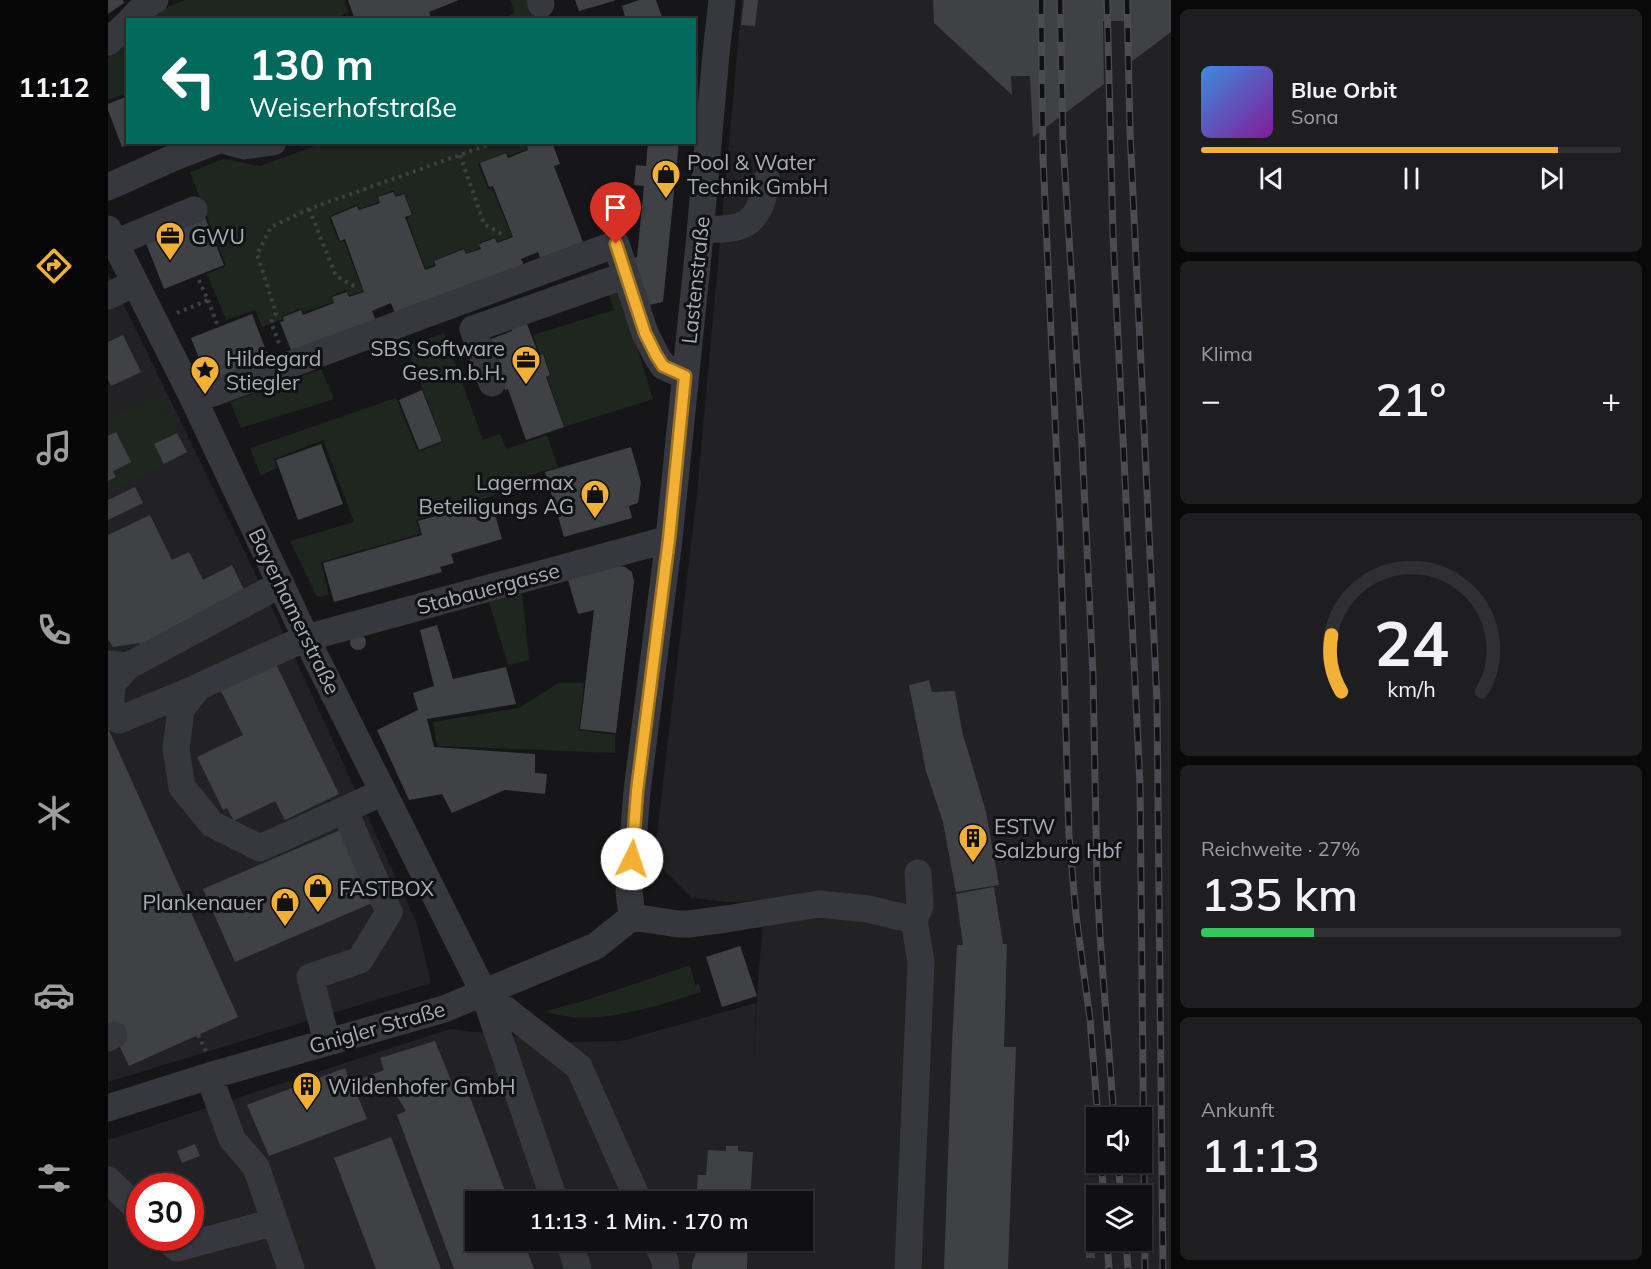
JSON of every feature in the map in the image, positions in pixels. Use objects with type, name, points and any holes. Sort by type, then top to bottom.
[{"type":"street","points":[[133,18],[155,0]]},
{"type":"street","name":"Lastenstraße","points":[[632,917],[629,891],[637,791],[669,539],[722,0]]},
{"type":"street","points":[[108,42],[126,25]]},
{"type":"street","points":[[108,187],[209,144]]},
{"type":"street","points":[[236,144],[244,146],[258,144]]},
{"type":"street","points":[[701,229],[724,230],[744,225],[760,208],[768,180]]},
{"type":"street","points":[[112,236],[194,210]]},
{"type":"street","name":"Bayerhamerstraße","points":[[112,236],[194,400],[306,638],[484,993],[551,1191]]},
{"type":"street","points":[[194,400],[616,244],[645,333],[656,355],[663,366],[685,376]]},
{"type":"street","points":[[492,383],[473,328],[626,275]]},
{"type":"street","points":[[108,297],[135,283]]},
{"type":"street","name":"Stabauergasse","points":[[306,638],[669,539]]},
{"type":"street","points":[[281,584],[118,665],[112,684],[109,715],[119,720],[306,638]]},
{"type":"street","points":[[198,687],[181,710],[176,749],[182,787],[212,824],[260,848],[383,792]]},
{"type":"street","points":[[327,1042],[310,977],[360,960],[389,912],[344,810]]},
{"type":"street","points":[[908,1269],[921,962],[914,920],[920,906],[918,873]]},
{"type":"street","points":[[632,917],[689,924],[819,904],[868,909],[914,920]]},
{"type":"street","name":"Gnigler Straße","points":[[108,1108],[209,1066],[327,1042],[444,1008],[596,946],[632,917]]},
{"type":"street","points":[[484,993],[579,1067],[634,1191]]},
{"type":"street","points":[[209,1066],[232,1139],[256,1167],[291,1269]]},
{"type":"street","points":[[108,1180],[126,1197]]},
{"type":"street","points":[[170,1252],[275,1222]]},
{"type":"street","points":[[572,1251],[578,1269]]},
{"type":"street","points":[[661,1251],[666,1269]]},
{"type":"path","points":[[286,366],[272,322],[276,313],[257,254],[271,226],[309,209],[490,144]]},
{"type":"path","points":[[460,155],[484,224],[502,234]]},
{"type":"path","points":[[309,209],[336,276],[356,287]]},
{"type":"path","points":[[197,276],[218,327]]},
{"type":"path","points":[[173,314],[208,300]]},
{"type":"path","points":[[198,1035],[209,1066]]},
{"type":"shaded area","points":[[185,0],[344,0],[349,12],[335,18],[150,18],[157,11]]},
{"type":"shaded area","points":[[510,0],[530,0],[537,18],[504,18],[515,13]]},
{"type":"shaded area","points":[[742,0],[1171,0],[1171,1269],[108,1269],[108,1140],[450,1029],[567,1042],[621,1041],[756,1003],[754,1059],[765,901],[727,902],[692,898],[654,860],[697,493]]},
{"type":"shaded area","points":[[126,40],[126,93],[108,100],[108,58]]},
{"type":"shaded area","points":[[320,144],[530,144],[526,145],[527,149],[509,156],[506,152],[478,164],[488,189],[492,188],[512,236],[498,242],[495,237],[479,243],[480,248],[467,253],[464,248],[433,261],[434,265],[425,268],[407,218],[413,215],[404,193],[396,196],[394,190],[377,197],[379,202],[360,209],[357,204],[329,217],[339,242],[344,241],[363,291],[350,296],[346,290],[331,296],[333,302],[304,312],[301,308],[282,316],[282,320],[262,327],[255,310],[226,320],[207,274],[226,266],[190,172],[224,159],[260,166]]},
{"type":"shaded area","points":[[108,273],[272,608],[417,924],[431,983],[108,1082]]},
{"type":"shaded area","points":[[618,285],[653,399],[564,427],[547,377],[551,375],[544,355],[540,354],[533,335],[614,310],[607,288]]},
{"type":"shaded area","points":[[444,333],[483,440],[500,434],[506,449],[547,435],[558,467],[493,486],[495,495],[416,520],[420,534],[321,562],[329,595],[317,597],[290,541],[354,522],[323,440],[274,459],[277,468],[261,476],[250,448],[396,398],[418,452],[443,442],[406,346]]},
{"type":"shaded area","points":[[321,369],[334,399],[241,428],[230,402]]},
{"type":"shaded area","points":[[158,392],[177,433],[154,444],[164,464],[108,495],[108,481],[116,477],[113,471],[131,462],[110,417]]},
{"type":"shaded area","points":[[522,593],[529,660],[508,665],[489,602]]},
{"type":"shaded area","points":[[558,683],[584,683],[579,730],[615,735],[615,753],[437,746],[433,722],[519,708]]},
{"type":"shaded area","points":[[690,965],[695,985],[699,984],[701,992],[644,1009],[603,1017],[563,1016],[546,1011],[583,1001]]},
{"type":"building","points":[[108,0],[123,0],[124,3],[108,14]]},
{"type":"building","points":[[348,0],[459,0],[429,12],[431,18],[354,18]]},
{"type":"building","points":[[575,0],[614,0],[614,1],[579,11]]},
{"type":"building","points":[[639,0],[656,0],[662,18],[625,18],[622,6]]},
{"type":"building","points":[[744,0],[758,0],[755,26],[741,25]]},
{"type":"building","points":[[933,0],[1171,0],[1171,32],[1131,62],[1131,21],[1103,21],[1104,84],[1033,137],[1030,76],[1011,76],[1012,95],[934,23]]},
{"type":"building","points":[[126,97],[126,144],[132,144],[122,147],[108,110],[108,104]]},
{"type":"building","points":[[553,144],[560,164],[554,166],[583,242],[540,258],[538,252],[521,259],[526,270],[395,314],[391,303],[372,311],[377,323],[293,355],[280,322],[284,321],[283,317],[301,310],[303,315],[334,303],[332,297],[347,292],[349,297],[364,292],[345,239],[340,241],[331,217],[357,206],[359,210],[380,203],[378,197],[393,192],[396,197],[404,194],[412,215],[405,217],[425,270],[436,266],[434,261],[464,249],[466,254],[481,249],[479,244],[495,238],[497,243],[513,237],[493,186],[489,187],[480,163],[506,153],[508,158],[528,150],[527,145]]},
{"type":"building","points":[[648,144],[679,144],[663,302],[649,305],[634,258],[637,257],[644,186],[634,185],[636,165],[646,166]]},
{"type":"building","points":[[204,215],[224,265],[164,289],[144,238]]},
{"type":"building","points":[[252,314],[269,358],[208,381],[191,338]]},
{"type":"building","name":"SBS Software Ges.m.b.H.","points":[[526,321],[539,356],[543,354],[550,375],[546,377],[564,427],[526,440],[508,389],[505,390],[499,371],[502,370],[491,339],[512,331],[510,326]]},
{"type":"building","points":[[123,335],[141,372],[111,386],[108,379],[108,342]]},
{"type":"building","points":[[422,390],[442,441],[419,450],[399,400]]},
{"type":"building","points":[[116,432],[131,462],[113,471],[116,477],[108,481],[108,436]]},
{"type":"building","points":[[177,433],[187,452],[164,464],[154,444]]},
{"type":"building","points":[[321,444],[343,504],[298,520],[276,460]]},
{"type":"building","points":[[631,447],[641,482],[638,503],[629,506],[632,518],[564,537],[545,472]]},
{"type":"building","points":[[135,487],[143,503],[108,520],[108,500]]},
{"type":"building","points":[[491,500],[502,539],[451,554],[454,563],[440,567],[442,572],[334,602],[323,563],[422,535],[418,521]]},
{"type":"building","points":[[150,515],[172,560],[189,552],[203,580],[232,565],[246,594],[143,648],[139,643],[113,647],[108,639],[108,535]]},
{"type":"building","points":[[618,566],[625,567],[632,572],[634,582],[616,733],[580,729],[594,610],[578,614],[568,580]]},
{"type":"building","points":[[437,625],[453,679],[506,667],[516,704],[427,719],[434,747],[535,754],[535,773],[547,774],[545,794],[505,790],[452,813],[442,794],[409,800],[377,730],[418,710],[413,693],[434,686],[420,630]]},
{"type":"building","points":[[355,634],[361,634],[366,642],[364,648],[355,650],[350,645],[350,639]]},
{"type":"building","points":[[273,658],[339,794],[285,820],[275,801],[234,821],[227,808],[223,810],[197,757],[243,735],[218,685]]},
{"type":"building","points":[[929,680],[932,692],[955,691],[962,731],[986,812],[999,885],[956,892],[943,822],[926,771],[909,685]]},
{"type":"building","points":[[108,728],[238,1017],[129,1066],[108,1022]]},
{"type":"building","points":[[345,828],[377,901],[235,962],[203,889]]},
{"type":"building","points":[[994,887],[1003,944],[1007,944],[1004,1047],[1016,1047],[1008,1269],[944,1269],[957,945],[963,945],[956,894]]},
{"type":"building","points":[[740,946],[757,996],[722,1007],[706,957]]},
{"type":"building","points":[[435,1041],[456,1093],[467,1089],[505,1191],[465,1191],[465,1251],[527,1251],[534,1269],[454,1269],[397,1115],[406,1111],[388,1082],[357,1094],[367,1119],[269,1156],[247,1105],[345,1068],[350,1083],[384,1070],[380,1058]]},
{"type":"building","points":[[391,1137],[441,1269],[376,1269],[334,1158]]},
{"type":"building","points":[[195,1144],[200,1156],[182,1163],[177,1151]]},
{"type":"building","points":[[726,1146],[738,1146],[738,1151],[753,1152],[751,1191],[697,1191],[698,1175],[706,1175],[708,1150],[726,1151]]},
{"type":"building","points":[[1085,1223],[1086,1251],[1095,1251],[1095,1258],[1086,1258]]},
{"type":"building","points":[[696,1251],[748,1251],[747,1269],[692,1269]]},
{"type":"railway","points":[[1041,0],[1043,157],[1060,527],[1069,835],[1076,915],[1090,1019],[1097,1107]]},
{"type":"railway","points":[[1060,0],[1063,142],[1082,444],[1093,675],[1097,879],[1113,1107]]},
{"type":"railway","points":[[1107,0],[1113,235],[1140,784],[1145,1269]]},
{"type":"railway","points":[[1127,0],[1130,131],[1157,702],[1163,1269]]},
{"type":"railway","points":[[1102,1173],[1103,1185]]},
{"type":"railway","points":[[1119,1173],[1120,1185]]},
{"type":"railway","points":[[1108,1251],[1109,1269]]},
{"type":"railway","points":[[1127,1251],[1128,1269]]},
{"type":"place","name":"Pool & Water Technik GmbH","points":[[666,200]]},
{"type":"place","name":"GWU","points":[[170,262]]},
{"type":"place","name":"SBS Software Ges.m.b.H.","points":[[526,386]]},
{"type":"place","name":"Hildegard Stiegler","points":[[205,396]]},
{"type":"place","name":"Lagermax Beteiligungs AG","points":[[595,520]]},
{"type":"place","name":"ESTW Salzburg Hbf","points":[[973,864]]},
{"type":"place","name":"FASTBOX","points":[[318,914]]},
{"type":"place","name":"Plankenauer","points":[[285,928]]},
{"type":"place","name":"Wildenhofer GmbH","points":[[307,1112]]},
{"type":"route","points":[[616,244],[645,333],[656,355],[663,366],[685,376],[669,539],[637,791],[632,859]]}]
